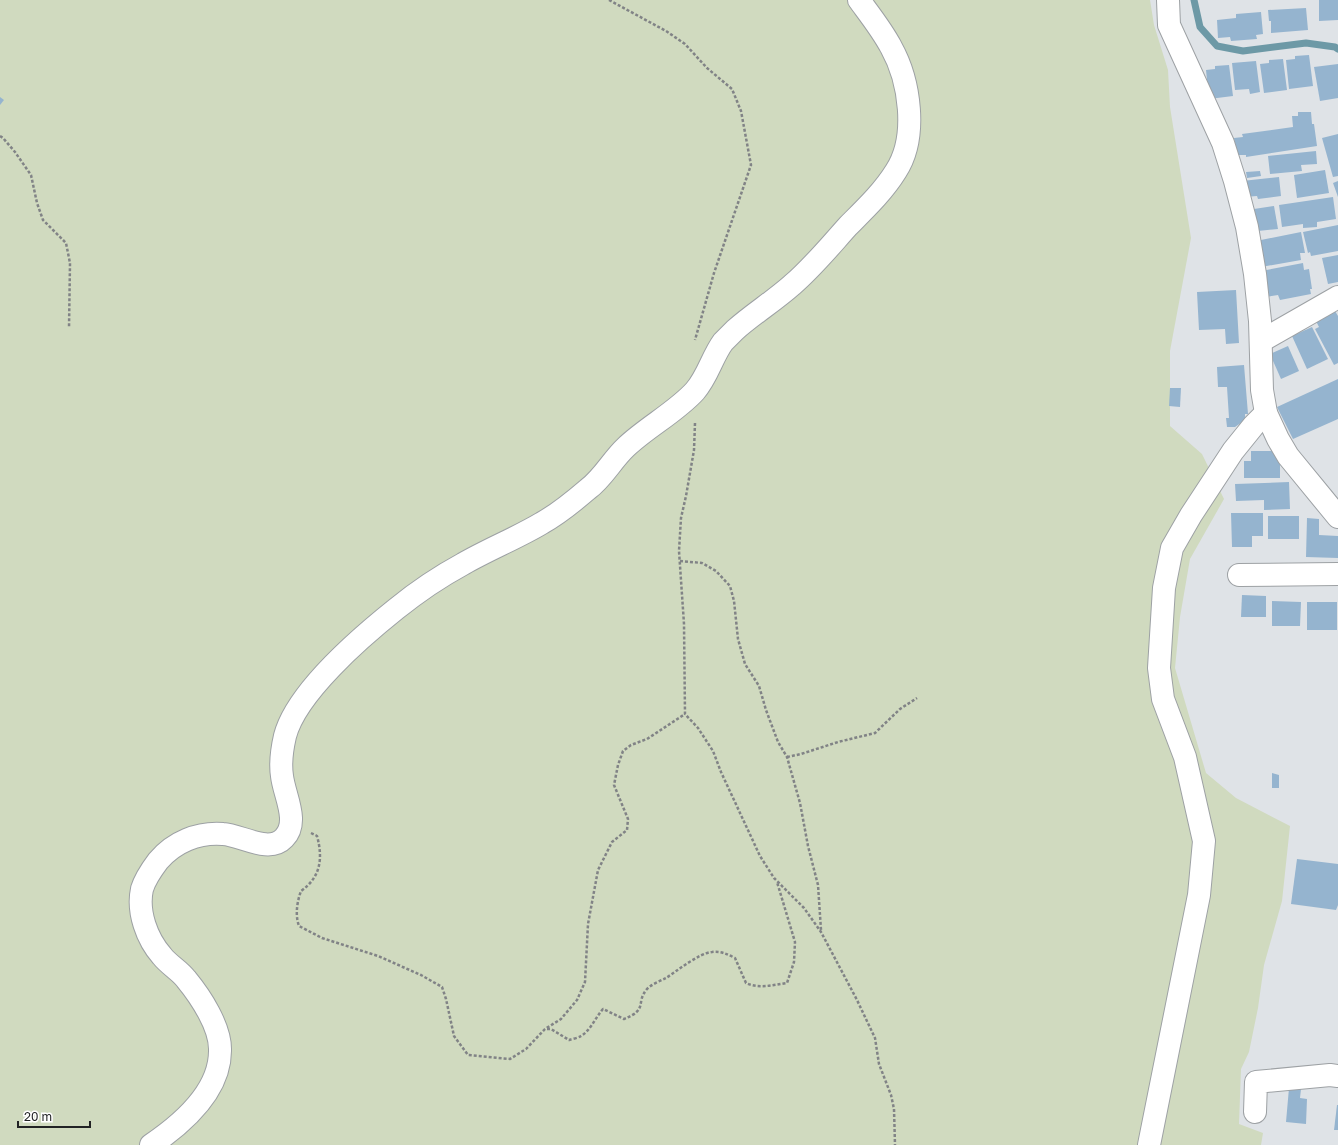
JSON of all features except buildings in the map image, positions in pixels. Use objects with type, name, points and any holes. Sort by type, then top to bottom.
[{"type":"street","points":[[151,1145],[185,1119],[206,1093],[218,1069],[221,1047],[214,1024],[204,1004],[183,976],[164,959],[152,944],[144,925],[141,905],[142,888],[151,870],[167,850],[184,840],[202,834],[222,834],[242,837],[256,843],[270,845],[281,842],[288,834],[291,818],[282,776],[282,753],[286,731],[300,705],[321,678],[358,642],[428,584],[464,563],[545,522],[593,486],[624,448],[696,390],[724,340],[740,325],[793,285],[863,211],[898,169],[905,152],[909,132],[909,108],[904,78],[893,50],[859,0]]},
{"type":"street","points":[[1168,0],[1169,25],[1223,143],[1247,227],[1255,274],[1260,321],[1262,390],[1266,413],[1288,456],[1338,517]]},
{"type":"street","points":[[1261,341],[1338,297]]},
{"type":"street","points":[[1149,1145],[1199,896],[1204,841],[1185,757],[1163,699],[1159,668],[1164,588],[1172,548],[1191,515],[1233,451],[1266,413]]},
{"type":"street","points":[[1239,575],[1338,574]]},
{"type":"street","points":[[1255,1112],[1256,1082],[1330,1075],[1338,1076]]},
{"type":"path","points":[[609,0],[660,27],[685,44],[707,68],[732,89],[741,111],[751,165],[714,273],[693,347]]},
{"type":"path","points":[[0,136],[15,152],[30,175],[43,220],[66,243],[70,263],[69,328]]},
{"type":"path","points":[[696,421],[694,450],[681,518],[679,551],[684,624],[685,714],[698,728],[713,751],[721,772],[760,856],[777,881],[804,908],[821,932],[875,1038],[880,1064],[894,1109],[896,1145]]},
{"type":"path","points":[[680,561],[702,563],[716,571],[730,586],[734,601],[738,639],[745,664],[759,686],[778,742],[787,757],[800,803],[808,846],[818,885],[821,932]]},
{"type":"path","points":[[787,757],[875,733],[900,709],[917,698]]},
{"type":"path","points":[[288,834],[294,831],[308,831],[318,836],[320,847],[319,868],[309,886],[301,891],[298,900],[297,921],[299,926],[322,938],[378,956],[421,975],[442,987],[454,1036],[468,1055],[510,1059],[526,1049],[545,1029],[561,1020],[578,1000],[585,982],[588,924],[598,870],[612,842],[627,830],[628,819],[614,785],[618,765],[623,751],[631,745],[647,739],[685,714]]},
{"type":"path","points":[[545,1029],[551,1029],[569,1040],[581,1036],[592,1026],[595,1018],[603,1009],[624,1019],[634,1015],[640,1009],[647,989],[709,952],[721,951],[735,958],[746,983],[753,986],[767,986],[787,983],[794,962],[795,942],[777,881]]},
{"type":"green space","points":[[0,0],[1150,0],[1154,25],[1168,70],[1170,107],[1191,238],[1170,351],[1170,426],[1202,454],[1224,499],[1190,559],[1180,617],[1175,668],[1206,773],[1236,798],[1290,826],[1282,901],[1264,965],[1258,1008],[1249,1052],[1241,1069],[1239,1124],[1263,1133],[1261,1145],[0,1145]]},
{"type":"waterway","points":[[1194,0],[1200,27],[1217,46],[1243,51],[1306,43],[1335,47],[1338,49]]}]
